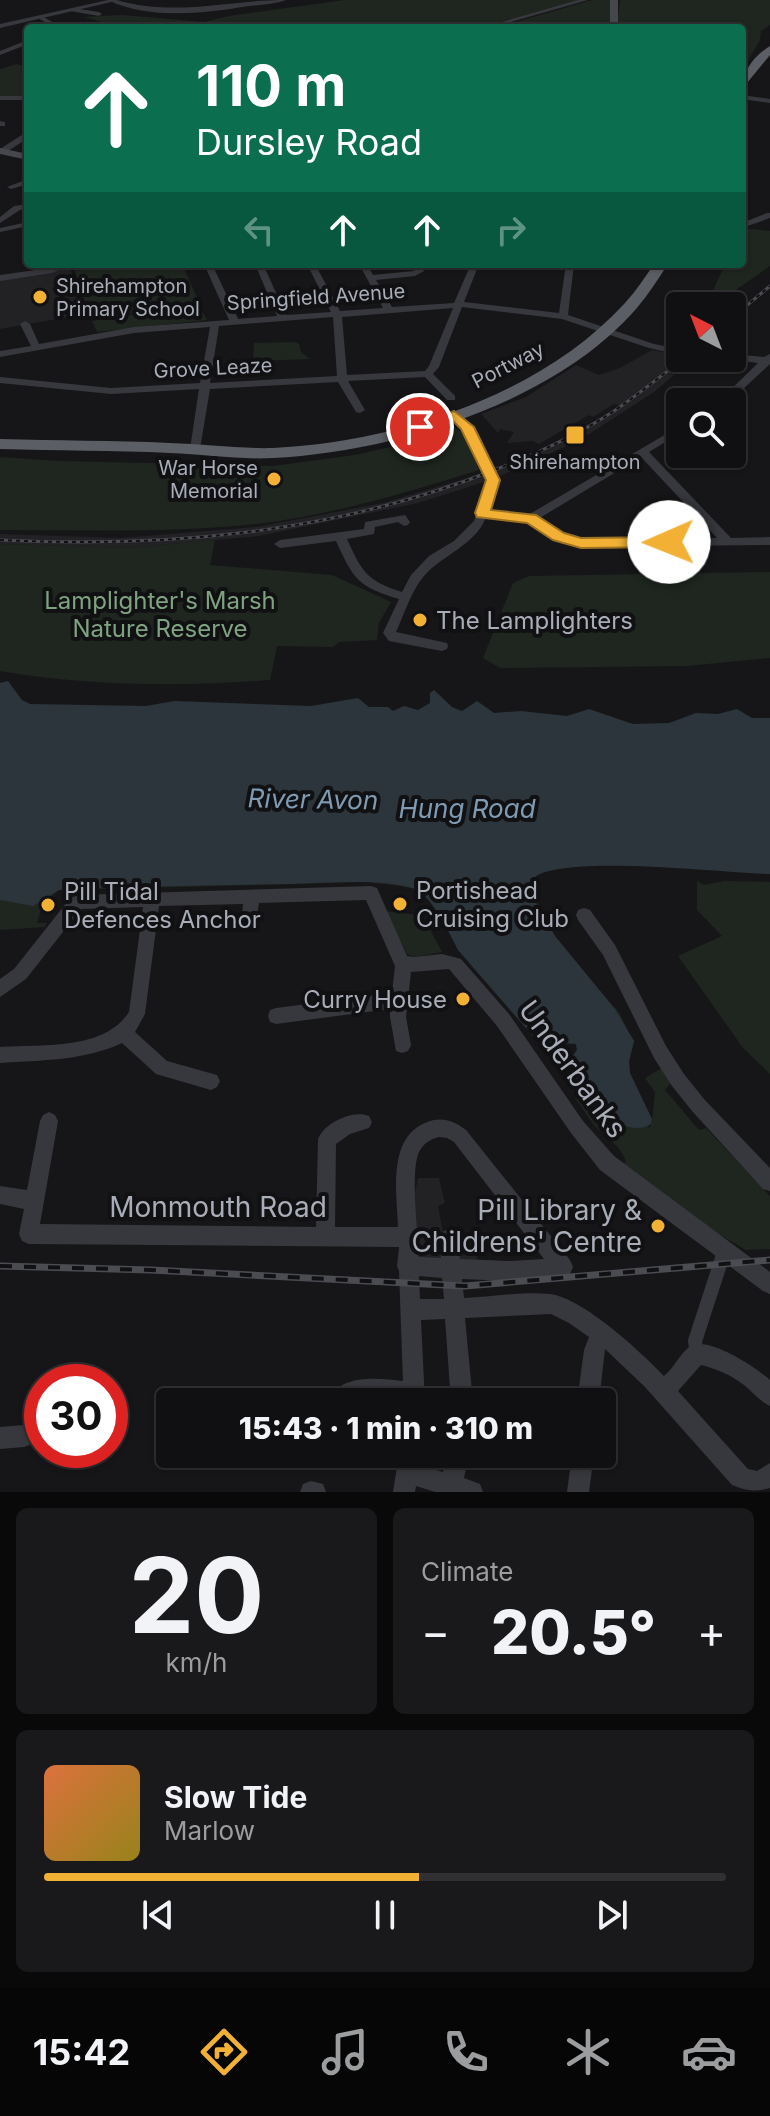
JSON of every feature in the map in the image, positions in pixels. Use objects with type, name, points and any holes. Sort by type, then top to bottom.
[{"type":"highway","points":[[746,85],[757,64],[770,49]]},
{"type":"highway","name":"Portway","points":[[195,449],[284,447],[433,415],[527,373],[601,329],[648,268]]},
{"type":"highway","name":"Portway","points":[[0,444],[257,453],[312,450],[387,436],[454,415],[533,379],[639,298],[658,268]]},
{"type":"main road","points":[[614,0],[614,24]]},
{"type":"main road","points":[[1,151],[24,156]]},
{"type":"street","points":[[0,26],[115,1],[168,10],[283,0]]},
{"type":"street","points":[[498,24],[585,0]]},
{"type":"street","points":[[72,10],[99,14]]},
{"type":"street","points":[[40,17],[52,24]]},
{"type":"street","points":[[0,53],[24,45]]},
{"type":"street","points":[[746,92],[770,101]]},
{"type":"street","points":[[0,98],[24,98]]},
{"type":"street","points":[[1,151],[24,137]]},
{"type":"street","points":[[11,187],[24,184]]},
{"type":"street","points":[[0,221],[17,208],[24,207]]},
{"type":"street","points":[[746,224],[770,215]]},
{"type":"street","points":[[0,230],[24,225]]},
{"type":"street","points":[[0,278],[57,268]]},
{"type":"street","points":[[210,268],[234,320]]},
{"type":"street","points":[[261,268],[282,317]]},
{"type":"street","points":[[313,268],[336,313],[342,380],[360,410]]},
{"type":"street","points":[[365,268],[388,309]]},
{"type":"street","points":[[370,278],[415,273],[420,271],[419,268]]},
{"type":"street","points":[[451,398],[428,374],[432,371],[473,268]]},
{"type":"street","points":[[563,316],[569,268]]},
{"type":"street","points":[[458,304],[563,316],[666,348]]},
{"type":"street","name":"Springfield Avenue","points":[[0,354],[134,330],[458,304]]},
{"type":"street","points":[[195,449],[215,322]]},
{"type":"street","points":[[25,324],[36,347]]},
{"type":"street","points":[[746,358],[769,360]]},
{"type":"street","points":[[738,388],[769,360]]},
{"type":"street","name":"Grove Leaze","points":[[0,380],[111,391],[428,374]]},
{"type":"street","points":[[442,646],[390,636],[390,629],[415,578],[433,559],[454,547],[473,530],[483,513],[492,475],[469,430],[454,415]]},
{"type":"street","points":[[530,519],[666,438]]},
{"type":"street","points":[[643,452],[728,542]]},
{"type":"street","points":[[483,513],[530,519],[558,537],[581,543],[770,541]]},
{"type":"street","points":[[280,544],[370,531],[369,525],[401,518],[404,522]]},
{"type":"street","points":[[340,537],[360,578],[370,585],[405,597]]},
{"type":"street","points":[[0,989],[23,969],[75,903],[367,892],[373,894],[398,956],[404,963],[398,1017],[402,1045]]},
{"type":"street","points":[[250,916],[251,898]]},
{"type":"street","points":[[0,1055],[97,1045],[125,1034],[137,1014],[152,900]]},
{"type":"street","points":[[584,915],[609,950],[660,1052],[678,1080],[770,1182]]},
{"type":"street","name":"Underbanks","points":[[404,963],[415,966],[447,961],[455,964],[503,1020],[577,1127],[607,1163],[770,1284]]},
{"type":"street","points":[[273,1016],[401,1000]]},
{"type":"street","points":[[125,1034],[160,1066],[204,1075]]},
{"type":"street","points":[[0,1195],[34,1201],[49,1121]]},
{"type":"street","points":[[325,1236],[327,1139],[346,1126],[363,1122]]},
{"type":"street","points":[[408,1269],[510,1271],[563,1267],[451,1128],[429,1129],[411,1146],[406,1182],[406,1237],[414,1388]]},
{"type":"street","name":"Monmouth Road","points":[[34,1201],[29,1234],[406,1237]]},
{"type":"street","points":[[449,1239],[461,1388]]},
{"type":"street","points":[[662,1391],[679,1377],[697,1354],[695,1341],[725,1249]]},
{"type":"street","points":[[410,1305],[552,1304],[573,1311],[602,1332],[662,1391],[740,1477],[754,1483],[763,1481],[770,1474]]},
{"type":"street","points":[[590,1388],[594,1350],[602,1332]]},
{"type":"street","points":[[697,1354],[736,1365],[756,1379],[770,1395]]},
{"type":"street","points":[[0,1438],[24,1436]]},
{"type":"street","points":[[407,1473],[462,1488],[460,1468]]},
{"type":"street","points":[[578,1492],[581,1468]]},
{"type":"shaded area","name":"Shirehampton Primary School","points":[[70,268],[85,314],[0,329],[0,280]]},
{"type":"shaded area","points":[[652,350],[666,352],[666,372],[678,372],[654,392],[580,440],[500,476],[497,469],[567,438],[620,406],[614,404],[593,417],[589,415],[539,444],[533,441],[507,443],[514,432],[500,429],[498,433],[481,414],[526,397],[576,365],[599,375],[620,368]]},
{"type":"shaded area","points":[[484,473],[487,481],[418,503],[259,536],[130,548],[0,544],[0,534],[121,538],[257,527],[383,503]]},
{"type":"shaded area","points":[[418,1178],[439,1178],[445,1203],[438,1206],[443,1233],[463,1235],[471,1231],[475,1236],[478,1265],[419,1260],[414,1254],[412,1207]]},
{"type":"green space","points":[[344,0],[581,0],[492,24],[108,24],[84,17],[122,15],[204,22]]},
{"type":"green space","points":[[592,0],[610,0],[610,24],[508,24]]},
{"type":"green space","points":[[620,0],[770,0],[770,25],[761,31],[760,40],[746,64],[746,24],[617,24]]},
{"type":"green space","points":[[17,64],[24,67],[24,97],[0,97],[0,69]]},
{"type":"green space","points":[[746,228],[770,231],[770,266],[733,292],[712,292],[723,268],[746,268]]},
{"type":"green space","points":[[74,268],[184,268],[199,302],[91,320]]},
{"type":"green space","points":[[198,304],[207,320],[97,332],[92,321]]},
{"type":"green space","points":[[295,342],[310,359],[253,361],[254,343]]},
{"type":"green space","points":[[455,428],[467,440],[479,470],[334,510],[215,528],[0,530],[0,457],[273,466],[355,455]]},
{"type":"green space","name":"Lamplighter's Marsh Nature Reserve","points":[[215,540],[210,565],[332,575],[391,602],[379,623],[377,640],[339,642],[333,647],[277,646],[270,680],[135,684],[66,680],[0,671],[0,544],[130,548]]},
{"type":"green space","points":[[770,572],[770,658],[687,666],[500,668],[483,658],[513,583],[529,576]]},
{"type":"green space","points":[[0,828],[434,833],[649,1126],[647,1129],[651,1125],[645,1114],[480,851],[770,874],[649,866],[582,867],[536,876],[536,893],[550,929],[619,1013],[634,1041],[629,1061],[630,1073],[652,1122],[655,1092],[645,1078],[663,1067],[673,1080],[665,1090],[699,1130],[706,1128],[770,1196],[770,1249],[746,1250],[712,1230],[623,1165],[626,1162],[621,1151],[595,1126],[575,1098],[583,1095],[576,1083],[571,1058],[577,1050],[576,1044],[564,1043],[553,1049],[546,1040],[539,1043],[458,950],[436,909],[420,891],[369,882],[59,890],[43,903],[37,923],[47,923],[45,927],[0,930]]},
{"type":"green space","points":[[697,881],[704,885],[724,881],[770,882],[770,1074],[743,1048],[678,956],[722,936],[697,910]]},
{"type":"green space","points":[[385,911],[417,915],[418,922],[426,922],[442,952],[415,957],[407,954]]},
{"type":"water","points":[[8,681],[22,700],[30,704],[146,706],[174,701],[311,706],[358,698],[369,707],[388,707],[393,711],[404,706],[418,710],[430,703],[430,693],[434,690],[452,707],[462,711],[477,701],[494,713],[521,711],[567,716],[589,709],[633,724],[669,723],[696,713],[718,714],[737,709],[752,718],[770,718],[770,874],[613,866],[555,870],[536,876],[533,889],[536,904],[555,936],[615,1009],[634,1041],[629,1061],[630,1073],[652,1119],[651,1124],[632,1128],[611,1120],[583,1097],[578,1089],[571,1058],[577,1050],[576,1044],[564,1043],[553,1049],[546,1040],[539,1043],[458,950],[435,908],[418,890],[356,882],[84,888],[59,890],[33,906],[0,900],[0,683]]},
{"type":"railway","points":[[746,306],[770,286]]},
{"type":"railway","points":[[0,540],[64,542],[190,538],[252,532],[376,508],[437,491],[558,442],[617,409],[666,372]]},
{"type":"railway","points":[[0,1266],[151,1270],[465,1286],[770,1260]]},
{"type":"place","name":"Shirehampton Primary School","points":[[40,297]]},
{"type":"place","name":"Shirehampton","points":[[575,435]]},
{"type":"place","name":"War Horse Memorial","points":[[274,479]]},
{"type":"place","name":"The Lamplighters","points":[[420,620]]},
{"type":"place","name":"Portishead Cruising Club","points":[[400,904]]},
{"type":"place","name":"Pill Tidal Defences Anchor","points":[[48,905]]},
{"type":"place","name":"Curry House","points":[[463,999]]},
{"type":"place","name":"Pill Library & Childrens' Centre","points":[[658,1226]]},
{"type":"route","points":[[420,427],[454,415],[467,427],[493,480],[483,513],[530,519],[568,541],[669,542]]},
{"type":"water label","name":"River Avon","points":[[313,799]]},
{"type":"water label","name":"Hung Road","points":[[467,808]]}]
